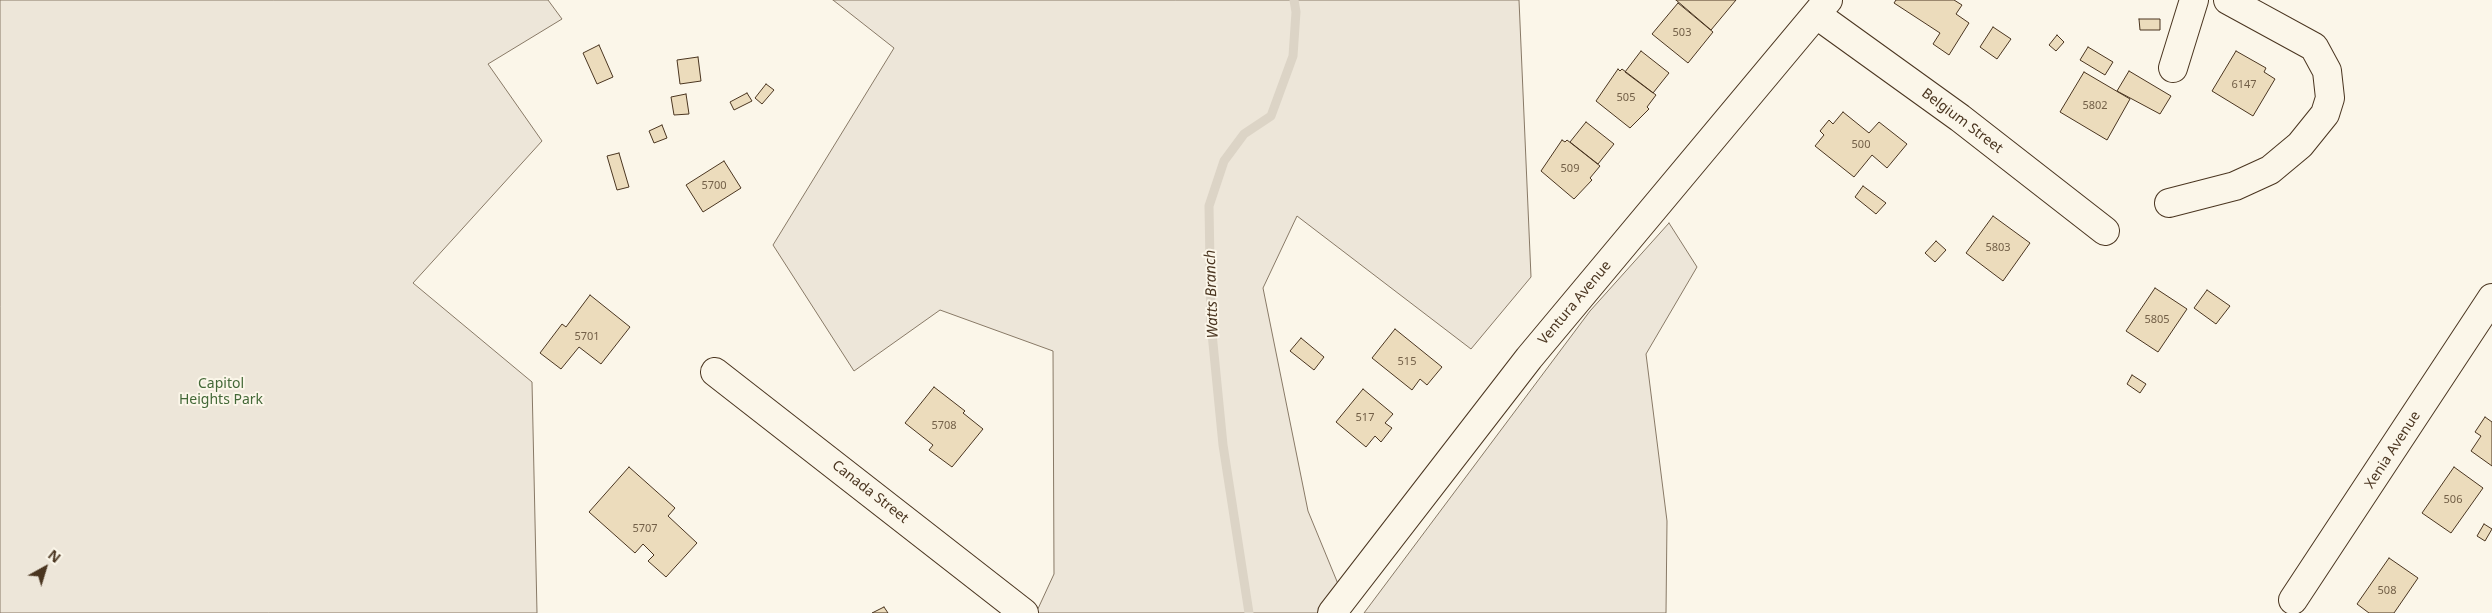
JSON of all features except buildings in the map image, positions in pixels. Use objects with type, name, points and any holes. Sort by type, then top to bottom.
[{"type":"street","points":[[2173,68],[2194,0]]},
{"type":"street","points":[[2169,203],[2235,186],[2270,170],[2300,145],[2325,114],[2330,98],[2327,71],[2314,48],[2228,0]]},
{"type":"street","name":"Belgium Street","points":[[1822,8],[2105,231]]},
{"type":"street","name":"Ventura Avenue","points":[[1332,613],[1529,358],[1822,8]]},
{"type":"street","name":"Xenia Avenue","points":[[2293,600],[2492,298]]},
{"type":"street","name":"Canada Street","points":[[716,372],[1024,613]]},
{"type":"green space","name":"Capitol Heights Park","points":[[0,0],[548,0],[562,19],[488,64],[542,141],[413,283],[532,382],[537,613],[0,613]]},
{"type":"green space","points":[[833,0],[1519,0],[1531,277],[1471,349],[1297,216],[1263,288],[1308,511],[1350,613],[1036,613],[1054,574],[1053,351],[940,310],[854,371],[773,245],[894,48]]},
{"type":"green space","points":[[1669,223],[1697,267],[1646,354],[1667,521],[1666,613],[1364,613],[1590,311]]},
{"type":"waterway","name":"Watts Branch","points":[[1249,613],[1223,445],[1211,323],[1209,206],[1224,161],[1244,134],[1271,116],[1293,56],[1296,12],[1294,0]]}]
